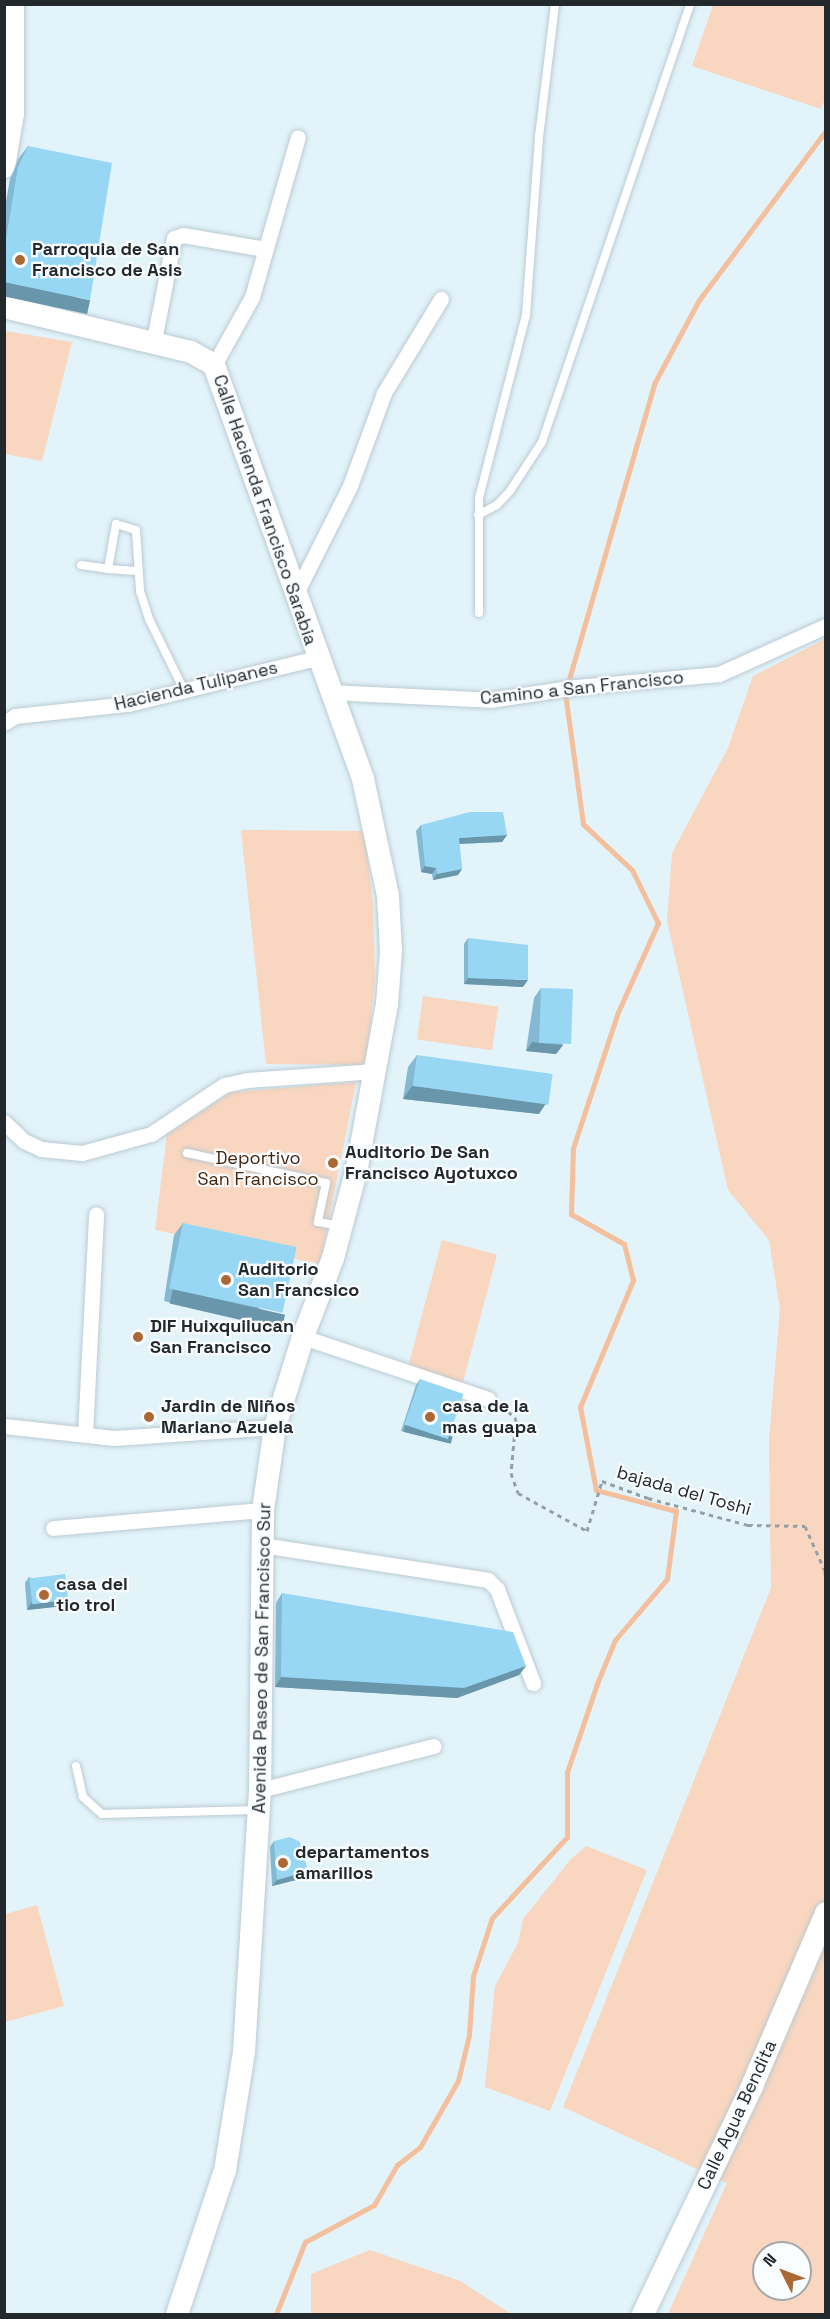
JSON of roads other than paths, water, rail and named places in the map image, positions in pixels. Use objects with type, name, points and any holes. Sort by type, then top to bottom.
[{"type":"main road","points":[[4,167],[9,113],[13,4]]},
{"type":"main road","name":"Calle Hacienda Francisco Sarabia","points":[[4,307],[153,345],[191,352],[214,365],[329,692]]},
{"type":"main road","name":"Avenida Paseo de San Francisco Sur","points":[[177,2314],[225,2170],[244,2052],[260,1800],[263,1510],[275,1427],[303,1337],[342,1226],[376,1071],[388,993],[388,896],[363,779],[329,692]]},
{"type":"main road","name":"Calle Agua Bendita","points":[[643,2314],[752,2086],[825,1913]]},
{"type":"street","points":[[214,365],[252,297],[298,137]]},
{"type":"street","points":[[153,345],[174,238],[183,235],[265,249]]},
{"type":"street","points":[[296,593],[350,486],[384,393],[441,299]]},
{"type":"street","name":"Camino a San Francisco","points":[[329,692],[490,700],[576,687],[719,674],[825,626]]},
{"type":"street","name":"Hacienda Tulipanes","points":[[4,723],[15,716],[128,704],[317,658]]},
{"type":"street","points":[[4,1122],[24,1141],[41,1149],[82,1153],[151,1134],[224,1085],[247,1080],[376,1071]]},
{"type":"street","points":[[85,1434],[96,1214]]},
{"type":"street","points":[[303,1337],[488,1400]]},
{"type":"street","points":[[4,1426],[147,1437],[275,1427]]},
{"type":"street","points":[[53,1528],[263,1510]]},
{"type":"street","points":[[262,1545],[488,1580],[497,1589],[533,1683]]},
{"type":"street","points":[[260,1800],[434,1746]]},
{"type":"lane","points":[[478,613],[479,498],[526,315],[539,137],[555,4]]},
{"type":"lane","points":[[478,515],[497,505],[510,491],[542,442],[690,4]]},
{"type":"lane","points":[[108,569],[116,524],[136,530],[137,571],[150,621],[184,690]]},
{"type":"lane","points":[[81,565],[137,571]]},
{"type":"lane","points":[[187,1153],[326,1183],[318,1222],[342,1226]]},
{"type":"lane","points":[[76,1766],[83,1797],[102,1814],[260,1800]]},
{"type":"waterway","points":[[276,2314],[305,2242],[374,2205],[397,2165],[420,2147],[458,2081],[469,2035],[473,1976],[492,1918],[567,1837],[567,1772],[598,1681],[615,1640],[667,1579],[676,1511],[596,1490],[580,1407],[633,1280],[624,1244],[571,1214],[573,1148],[618,1012],[658,923],[632,870],[583,824],[565,693],[655,382],[699,300],[826,130]]},
{"type":"place","name":"Parroquia de San Francisco de Asis","points":[[20,260]]},
{"type":"place","name":"Auditorio De San Francisco Ayotuxco","points":[[333,1163]]},
{"type":"place","name":"Auditorio San Francsico","points":[[226,1280]]},
{"type":"place","name":"DIF Huixquilucan San Francisco","points":[[138,1337]]},
{"type":"place","name":"Jardin de Niños Mariano Azuela","points":[[149,1417]]},
{"type":"place","name":"casa de la mas guapa","points":[[430,1417]]},
{"type":"place","name":"casa del tio trol","points":[[44,1595]]},
{"type":"place","name":"departamentos amarillos","points":[[283,1863]]},
{"type":"park label","name":"Deportivo San Francisco","points":[[258,1169]]}]
